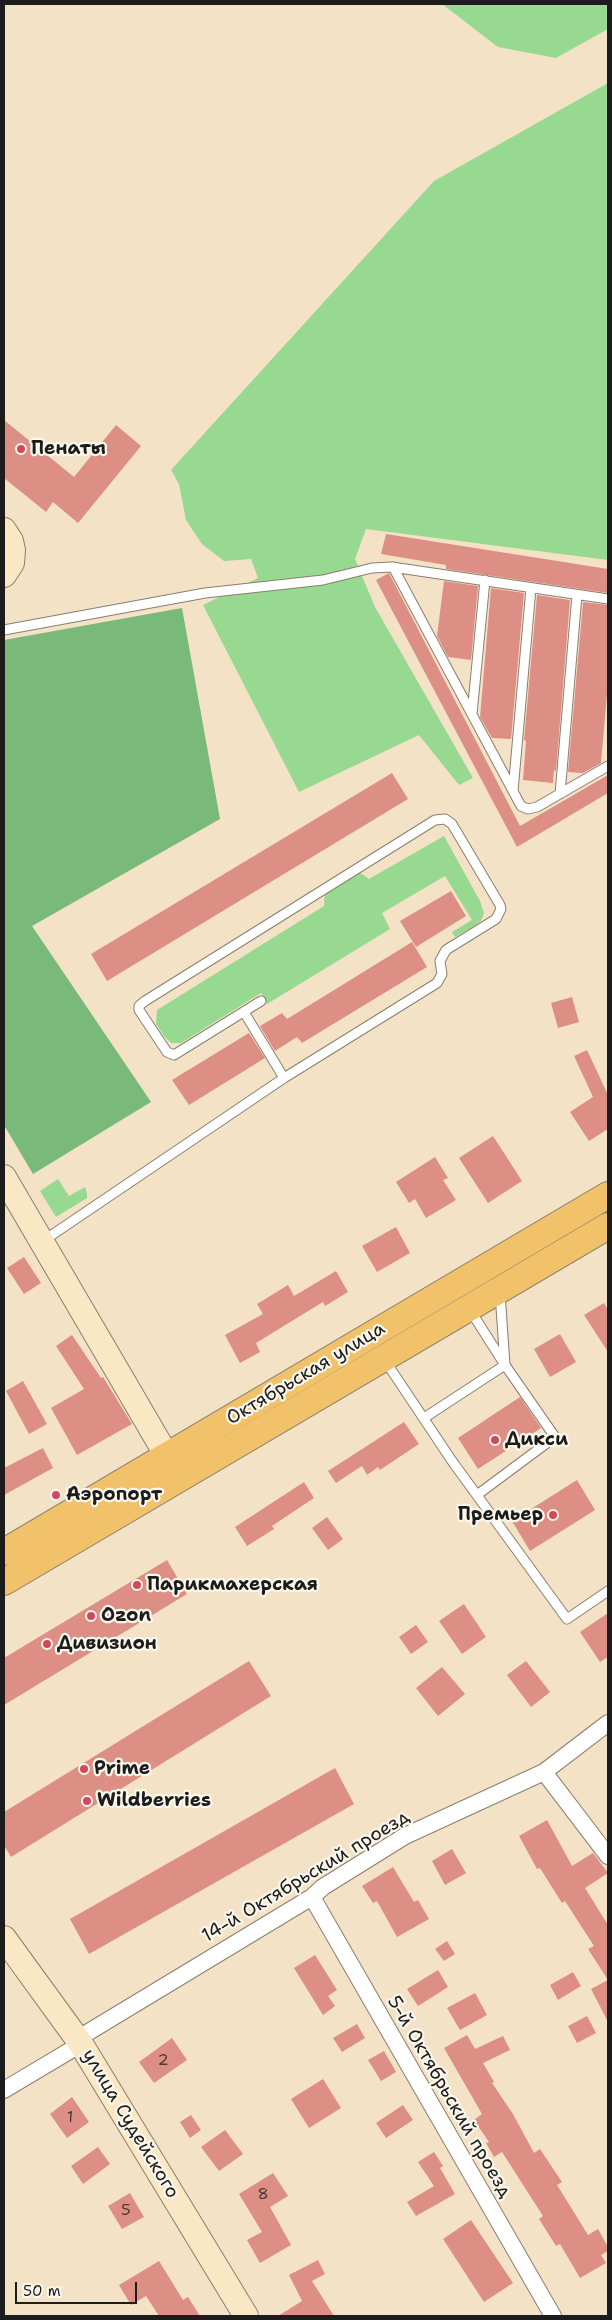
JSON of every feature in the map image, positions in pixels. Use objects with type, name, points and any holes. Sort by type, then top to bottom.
[{"type":"main road","name":"Октябрьская улица","points":[[4,1582],[174,1467],[608,1195]]},
{"type":"main road","name":"Октябрьская улица","points":[[4,1552],[174,1467],[384,1358],[608,1227]]},
{"type":"street","points":[[4,530],[11,541],[13,550],[12,563],[4,575]]},
{"type":"street","points":[[4,1177],[174,1467]]},
{"type":"street","name":"14-й Октябрьский проезд","points":[[4,2090],[312,1897],[323,1887],[405,1836],[544,1772],[608,1724]]},
{"type":"street","points":[[544,1772],[608,1856]]},
{"type":"street","name":"5-й Октябрьский проезд","points":[[312,1897],[553,2316]]},
{"type":"street","name":"улица Судейского","points":[[4,1938],[79,2042],[246,2316]]},
{"type":"lane","points":[[393,567],[521,806],[528,809],[537,807],[608,766],[608,755]]},
{"type":"lane","points":[[4,630],[205,592],[323,580],[372,568],[393,567],[608,599]]},
{"type":"lane","points":[[472,714],[485,580]]},
{"type":"lane","points":[[513,791],[531,588]]},
{"type":"lane","points":[[560,794],[577,595]]},
{"type":"lane","points":[[43,1241],[284,1078],[437,983],[442,974],[440,961],[446,950],[499,916],[500,905],[452,824],[445,819],[435,820],[145,1001],[139,1008],[167,1052],[172,1056],[261,1001]]},
{"type":"lane","points":[[244,1012],[284,1078]]},
{"type":"lane","points":[[500,1291],[505,1365]]},
{"type":"lane","points":[[469,1309],[555,1437],[477,1495]]},
{"type":"lane","points":[[384,1358],[477,1495],[567,1618],[608,1591]]},
{"type":"lane","points":[[424,1418],[505,1365]]},
{"type":"green space","points":[[442,4],[608,4],[608,29],[556,58],[498,47]]},
{"type":"green space","points":[[608,83],[608,560],[366,529],[355,559],[375,607],[473,778],[459,785],[419,735],[299,792],[203,605],[258,578],[251,559],[224,561],[202,544],[186,520],[179,484],[171,470],[434,181]]},
{"type":"green space","points":[[182,608],[220,819],[32,926],[151,1102],[33,1174],[4,1125],[4,640]]},
{"type":"green space","points":[[444,836],[480,901],[484,913],[481,921],[474,926],[455,937],[452,932],[472,920],[445,876],[382,913],[390,929],[267,1004],[261,993],[181,1043],[171,1043],[164,1036],[156,1024],[157,1010],[324,906],[325,892],[359,872],[369,879]]},
{"type":"green space","points":[[58,1179],[69,1196],[85,1187],[87,1198],[56,1217],[40,1191]]},
{"type":"building","points":[[4,420],[74,477],[116,425],[141,446],[78,523],[53,502],[46,512],[4,478]]},
{"type":"building","points":[[386,534],[608,569],[608,593],[446,569],[446,565],[381,554]]},
{"type":"building","points":[[389,573],[520,826],[608,775],[608,793],[517,847],[376,580]]},
{"type":"building","points":[[444,581],[478,586],[471,660],[448,657],[437,636]]},
{"type":"building","points":[[491,588],[524,593],[511,739],[492,738],[480,717]]},
{"type":"building","points":[[537,595],[570,600],[556,771],[554,770],[553,783],[523,780],[526,741],[524,740]]},
{"type":"building","points":[[583,602],[608,605],[608,682],[601,763],[583,773],[568,772]]},
{"type":"building","points":[[392,773],[408,799],[107,981],[91,954]]},
{"type":"building","points":[[451,891],[466,916],[416,947],[400,921]]},
{"type":"building","points":[[412,942],[427,967],[302,1043],[297,1037],[275,1051],[260,1026],[282,1013],[287,1019]]},
{"type":"building","points":[[572,997],[579,1022],[558,1028],[551,1003]]},
{"type":"building","points":[[249,1033],[265,1058],[189,1105],[172,1080]]},
{"type":"building","points":[[587,1050],[608,1095],[608,1129],[589,1141],[570,1112],[593,1097],[574,1056]]},
{"type":"building","points":[[493,1136],[522,1181],[488,1203],[459,1158]]},
{"type":"building","points":[[435,1157],[448,1178],[443,1180],[456,1200],[426,1218],[415,1199],[409,1203],[396,1182]]},
{"type":"building","points":[[396,1227],[410,1253],[377,1272],[362,1246]]},
{"type":"building","points":[[24,1257],[41,1283],[24,1294],[7,1268]]},
{"type":"building","points":[[336,1271],[348,1292],[325,1306],[323,1302],[256,1343],[260,1352],[240,1363],[225,1335],[263,1314],[257,1304],[288,1285],[294,1296]]},
{"type":"building","points":[[604,1303],[608,1310],[608,1352],[584,1315]]},
{"type":"building","points":[[560,1334],[576,1362],[550,1377],[534,1349]]},
{"type":"building","points":[[72,1335],[101,1378],[103,1377],[132,1424],[77,1455],[51,1408],[84,1389],[56,1346]]},
{"type":"building","points":[[23,1381],[47,1424],[29,1434],[6,1391]]},
{"type":"building","points":[[520,1397],[541,1428],[478,1469],[458,1438]]},
{"type":"building","points":[[404,1422],[419,1444],[380,1470],[378,1467],[367,1475],[362,1466],[336,1483],[328,1471]]},
{"type":"building","points":[[43,1448],[53,1468],[4,1495],[4,1468]]},
{"type":"building","name":"Премьер","points":[[577,1480],[595,1510],[530,1551],[512,1521]]},
{"type":"building","points":[[304,1482],[314,1498],[272,1526],[274,1529],[247,1546],[235,1527]]},
{"type":"building","points":[[327,1517],[343,1539],[328,1550],[312,1528]]},
{"type":"building","points":[[167,1560],[187,1594],[4,1705],[4,1658]]},
{"type":"building","points":[[464,1604],[486,1637],[462,1654],[439,1621]]},
{"type":"building","points":[[608,1613],[608,1657],[600,1662],[580,1632]]},
{"type":"building","points":[[416,1625],[428,1642],[411,1654],[399,1637]]},
{"type":"building","points":[[249,1661],[271,1696],[11,1857],[4,1845],[4,1812]]},
{"type":"building","points":[[526,1661],[550,1692],[531,1707],[507,1675]]},
{"type":"building","points":[[442,1667],[465,1694],[438,1716],[416,1688]]},
{"type":"building","points":[[335,1768],[354,1804],[89,1954],[70,1919]]},
{"type":"building","points":[[547,1820],[572,1866],[593,1853],[608,1873],[585,1888],[608,1925],[608,1980],[588,1949],[594,1946],[565,1901],[562,1903],[540,1868],[537,1869],[519,1836]]},
{"type":"building","points":[[452,1849],[466,1873],[445,1885],[432,1861]]},
{"type":"building","points":[[393,1867],[414,1902],[418,1900],[429,1919],[397,1937],[377,1901],[373,1903],[362,1886]]},
{"type":"building","points":[[447,1941],[455,1954],[444,1961],[435,1949]]},
{"type":"building","points":[[315,1955],[337,1990],[328,1996],[335,2006],[323,2015],[294,1968]]},
{"type":"building","points":[[438,1970],[448,1987],[418,2006],[407,1989]]},
{"type":"building","points":[[573,1972],[581,1986],[558,2000],[550,1985]]},
{"type":"building","points":[[608,1980],[608,2022],[591,1989]]},
{"type":"building","points":[[475,1993],[487,2015],[460,2030],[447,2008]]},
{"type":"building","points":[[587,2016],[596,2033],[577,2043],[568,2026]]},
{"type":"building","points":[[357,2024],[365,2038],[342,2052],[333,2038]]},
{"type":"building","points":[[467,2035],[475,2049],[503,2036],[510,2050],[483,2063],[494,2082],[492,2083],[513,2114],[534,2153],[540,2149],[562,2182],[557,2185],[588,2235],[598,2229],[608,2247],[608,2251],[601,2255],[606,2263],[580,2278],[560,2244],[556,2246],[539,2219],[543,2216],[502,2152],[494,2157],[486,2143],[489,2142],[474,2120],[482,2114],[444,2048]]},
{"type":"building","points":[[172,2038],[187,2060],[154,2083],[139,2062]]},
{"type":"building","points":[[384,2051],[396,2072],[381,2081],[368,2060]]},
{"type":"building","points":[[323,2079],[341,2108],[309,2128],[291,2099]]},
{"type":"building","points":[[72,2097],[89,2122],[67,2138],[50,2114]]},
{"type":"building","points":[[403,2105],[413,2120],[386,2138],[376,2123]]},
{"type":"building","points":[[191,2115],[201,2130],[190,2138],[180,2122]]},
{"type":"building","points":[[225,2130],[243,2154],[219,2171],[201,2147]]},
{"type":"building","points":[[98,2147],[110,2164],[83,2184],[71,2166]]},
{"type":"building","points":[[434,2152],[443,2166],[440,2168],[455,2194],[416,2216],[407,2202],[434,2186],[418,2162]]},
{"type":"building","points":[[273,2173],[288,2196],[270,2207],[291,2245],[260,2263],[247,2240],[262,2232],[239,2194]]},
{"type":"building","points":[[130,2193],[144,2217],[122,2229],[108,2206]]},
{"type":"building","points":[[471,2220],[513,2283],[484,2302],[443,2239]]},
{"type":"building","points":[[318,2260],[325,2274],[312,2281],[334,2316],[278,2316],[302,2301],[289,2275]]},
{"type":"building","points":[[159,2261],[183,2300],[188,2297],[200,2316],[159,2316],[146,2296],[131,2305],[119,2285]]},
{"type":"place","name":"Пенаты","points":[[21,449]]},
{"type":"place","name":"Дикси","points":[[495,1440]]},
{"type":"place","name":"Аэропорт","points":[[56,1495]]},
{"type":"place","name":"Премьер","points":[[553,1515]]},
{"type":"place","name":"Парикмахерская","points":[[137,1585]]},
{"type":"place","name":"Ozon","points":[[91,1616]]},
{"type":"place","name":"Дивизион","points":[[47,1644]]},
{"type":"place","name":"Prime","points":[[84,1769]]},
{"type":"place","name":"Wildberries","points":[[87,1801]]}]
